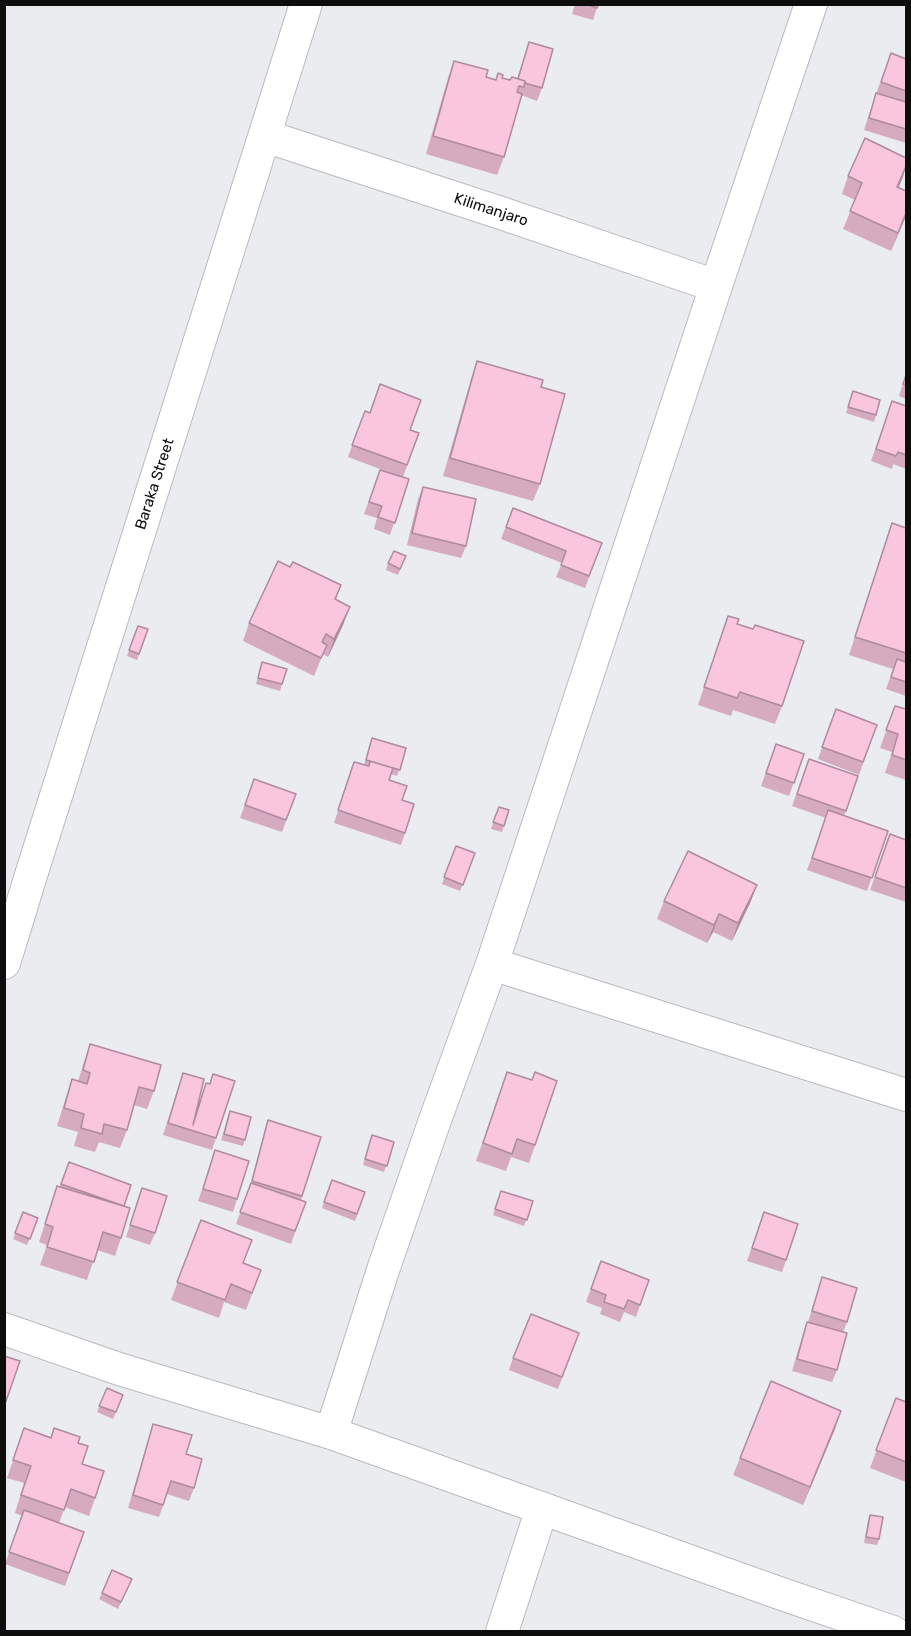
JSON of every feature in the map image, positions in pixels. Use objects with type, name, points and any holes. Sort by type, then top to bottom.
[{"type":"street","name":"Baraka Street","points":[[4,963],[306,4]]},
{"type":"street","points":[[331,1433],[387,1259],[492,964],[811,4]]},
{"type":"street","name":"Kilimanjaro","points":[[265,136],[716,286]]},
{"type":"street","points":[[492,964],[906,1095]]},
{"type":"street","points":[[4,1329],[119,1368],[331,1433],[893,1632]]},
{"type":"street","points":[[502,1632],[542,1508]]},
{"type":"building","points":[[586,4],[598,4],[597,8]]},
{"type":"building","points":[[529,42],[553,49],[542,88],[518,79]]},
{"type":"building","points":[[891,53],[906,59],[906,91],[881,82]]},
{"type":"building","points":[[454,61],[488,70],[486,77],[496,80],[498,73],[503,75],[502,78],[510,80],[512,77],[525,81],[524,87],[519,86],[517,92],[522,94],[504,157],[433,136]]},
{"type":"building","points":[[876,93],[906,102],[906,129],[869,118]]},
{"type":"building","points":[[865,138],[906,158],[906,166],[897,187],[906,191],[906,213],[898,233],[850,211],[862,183],[848,176]]},
{"type":"building","points":[[477,361],[543,380],[541,387],[565,394],[540,484],[450,458]]},
{"type":"building","points":[[380,384],[421,400],[410,430],[419,433],[407,465],[352,445],[365,411],[370,413]]},
{"type":"building","points":[[853,391],[880,400],[876,415],[848,407]]},
{"type":"building","points":[[892,401],[906,406],[906,455],[898,452],[896,456],[876,449]]},
{"type":"building","points":[[380,470],[409,479],[395,523],[378,517],[382,506],[369,502]]},
{"type":"building","points":[[423,487],[476,499],[466,546],[412,533]]},
{"type":"building","points":[[513,508],[602,543],[589,576],[561,565],[566,551],[506,527]]},
{"type":"building","points":[[892,523],[906,528],[906,653],[855,637]]},
{"type":"building","points":[[394,551],[406,556],[400,569],[388,563]]},
{"type":"building","points":[[278,561],[290,567],[293,562],[341,585],[335,599],[350,607],[334,639],[326,634],[322,642],[327,645],[321,658],[249,623]]},
{"type":"building","points":[[728,616],[739,619],[737,624],[753,629],[755,625],[804,641],[782,706],[740,692],[737,698],[704,687]]},
{"type":"building","points":[[138,626],[148,629],[139,654],[129,650]]},
{"type":"building","points":[[897,659],[906,662],[906,682],[891,677]]},
{"type":"building","points":[[262,662],[287,669],[282,684],[258,678]]},
{"type":"building","points":[[895,706],[906,709],[906,760],[892,755],[898,734],[886,730]]},
{"type":"building","points":[[836,709],[877,725],[863,762],[822,747]]},
{"type":"building","points":[[372,738],[406,748],[400,770],[366,760]]},
{"type":"building","points":[[776,744],[804,754],[794,783],[766,773]]},
{"type":"building","points":[[809,759],[858,776],[846,811],[797,794]]},
{"type":"building","points":[[370,761],[393,768],[389,780],[407,786],[402,800],[414,804],[405,833],[338,810],[354,762],[369,766]]},
{"type":"building","points":[[254,779],[296,794],[286,820],[245,805]]},
{"type":"building","points":[[499,807],[509,810],[504,826],[493,822]]},
{"type":"building","points":[[828,810],[888,831],[872,878],[812,858]]},
{"type":"building","points":[[890,834],[906,840],[906,888],[875,877]]},
{"type":"building","points":[[456,846],[475,853],[463,885],[444,877]]},
{"type":"building","points":[[688,851],[757,885],[738,923],[719,914],[714,925],[664,901]]},
{"type":"building","points":[[90,1044],[161,1065],[154,1091],[139,1087],[127,1130],[104,1124],[102,1134],[81,1128],[84,1114],[64,1108],[72,1079],[87,1084],[90,1073],[83,1070]]},
{"type":"building","points":[[507,1072],[532,1080],[535,1072],[557,1081],[535,1145],[517,1139],[512,1154],[483,1143]]},
{"type":"building","points":[[183,1073],[204,1079],[193,1125],[206,1083],[210,1084],[213,1074],[235,1081],[216,1138],[168,1123]]},
{"type":"building","points":[[230,1111],[251,1117],[245,1140],[224,1134]]},
{"type":"building","points":[[268,1120],[321,1137],[302,1196],[252,1181]]},
{"type":"building","points":[[372,1135],[394,1142],[387,1166],[365,1159]]},
{"type":"building","points":[[215,1150],[249,1161],[237,1199],[203,1189]]},
{"type":"building","points":[[69,1162],[131,1185],[124,1206],[61,1184]]},
{"type":"building","points":[[332,1180],[365,1192],[357,1214],[324,1202]]},
{"type":"building","points":[[251,1183],[306,1202],[295,1231],[240,1212]]},
{"type":"building","points":[[57,1186],[130,1208],[121,1238],[103,1232],[94,1262],[47,1247],[53,1227],[45,1224]]},
{"type":"building","points":[[142,1188],[167,1196],[155,1233],[130,1225]]},
{"type":"building","points":[[501,1191],[533,1201],[527,1220],[495,1209]]},
{"type":"building","points":[[23,1212],[38,1218],[30,1239],[15,1233]]},
{"type":"building","points":[[764,1212],[798,1224],[786,1260],[752,1248]]},
{"type":"building","points":[[201,1220],[252,1240],[243,1263],[261,1270],[252,1293],[231,1284],[225,1300],[177,1282]]},
{"type":"building","points":[[601,1261],[649,1280],[640,1305],[628,1300],[624,1309],[604,1302],[606,1295],[591,1289]]},
{"type":"building","points":[[822,1277],[857,1288],[847,1322],[812,1311]]},
{"type":"building","points":[[531,1314],[579,1333],[562,1377],[513,1358]]},
{"type":"building","points":[[807,1322],[847,1333],[837,1370],[797,1359]]},
{"type":"building","points":[[4,1356],[20,1361],[4,1407]]},
{"type":"building","points":[[771,1381],[841,1411],[810,1487],[740,1458]]},
{"type":"building","points":[[107,1388],[123,1395],[116,1412],[99,1406]]},
{"type":"building","points":[[896,1398],[906,1402],[906,1462],[876,1450]]},
{"type":"building","points":[[153,1424],[192,1435],[186,1454],[202,1459],[194,1488],[171,1481],[163,1505],[133,1495]]},
{"type":"building","points":[[24,1428],[51,1438],[54,1428],[80,1437],[78,1443],[88,1446],[82,1464],[104,1471],[95,1498],[71,1489],[64,1510],[21,1495],[31,1466],[13,1460]]},
{"type":"building","points":[[24,1510],[84,1532],[69,1573],[9,1552]]},
{"type":"building","points":[[870,1515],[883,1517],[879,1539],[866,1537]]},
{"type":"building","points":[[112,1570],[132,1579],[121,1602],[102,1593]]}]
